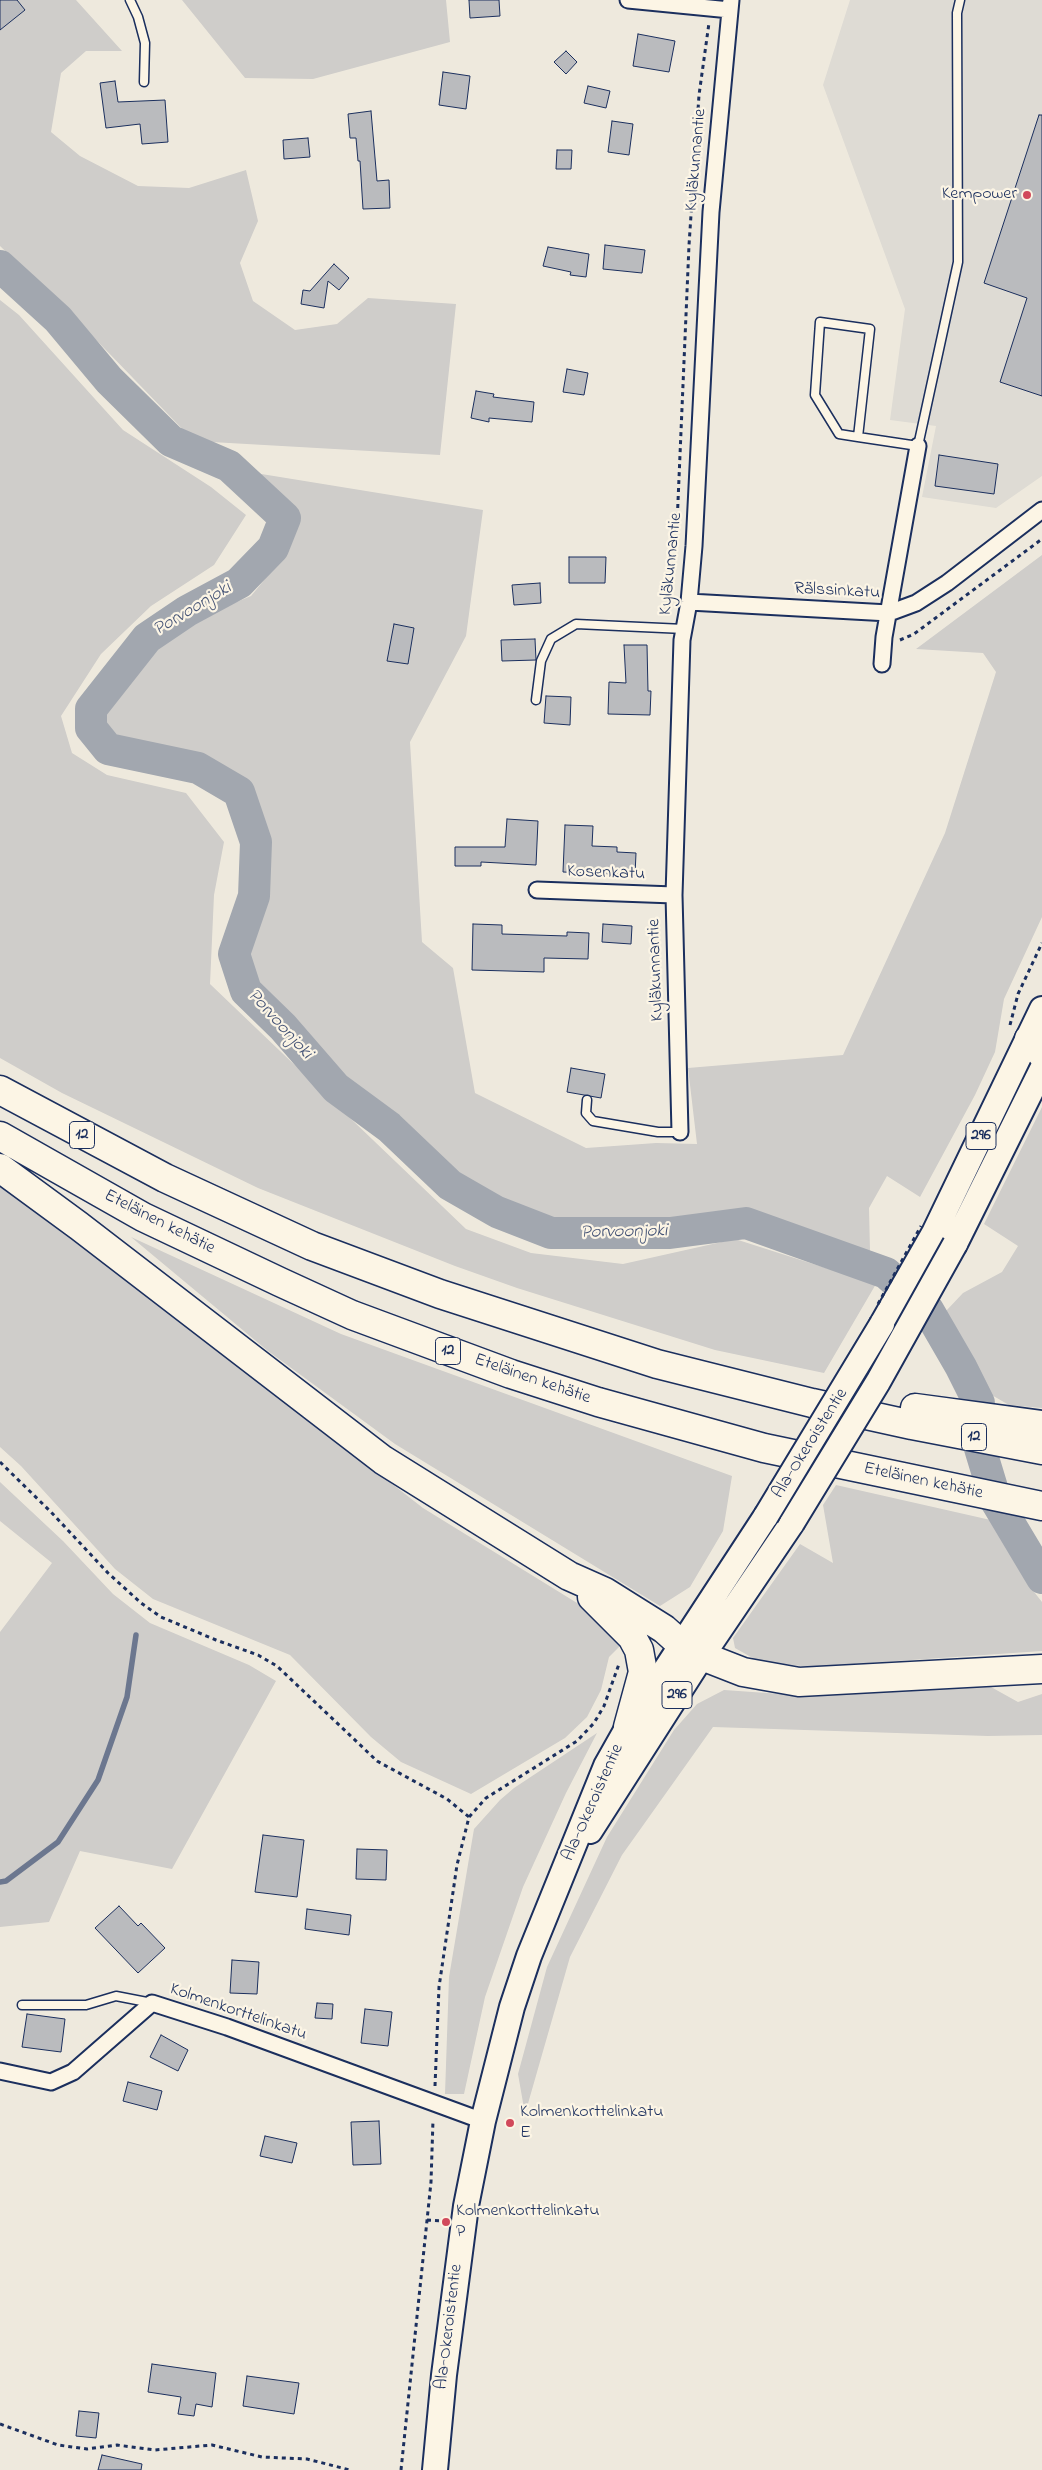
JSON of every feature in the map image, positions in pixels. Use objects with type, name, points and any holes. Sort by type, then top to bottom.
[{"type":"highway","name":"12","points":[[0,1090],[174,1182],[312,1246],[440,1294],[657,1364],[812,1403],[911,1416],[1038,1437]]},
{"type":"highway","name":"Eteläinen kehätie","points":[[0,1136],[143,1217],[352,1315],[511,1374],[598,1402],[764,1448],[927,1484],[1042,1506]]},
{"type":"highway","points":[[0,1168],[79,1226],[383,1460],[569,1576],[619,1601],[664,1629],[692,1651],[743,1672],[799,1682],[1042,1669]]},
{"type":"highway","points":[[569,1576],[632,1637],[639,1650],[644,1672],[628,1727]]},
{"type":"main road","name":"Ala-Okeroistentie","points":[[564,1870],[625,1780],[692,1651],[766,1516],[856,1371],[934,1233],[1038,1043],[1042,1009]]},
{"type":"main road","name":"Ala-Okeroistentie","points":[[435,2470],[454,2290],[466,2206],[483,2121],[515,1998],[529,1956],[606,1766],[628,1727],[692,1651],[792,1523],[878,1382],[955,1244],[1042,1069]]},
{"type":"street","points":[[628,0],[730,5]]},
{"type":"street","name":"Kyläkunnantie","points":[[680,1132],[674,895],[684,629],[689,602],[694,546],[711,212],[730,5]]},
{"type":"street","points":[[882,664],[884,638],[918,446]]},
{"type":"street","name":"Rälssinkatu","points":[[689,602],[889,613],[916,603],[947,583],[1042,510]]},
{"type":"street","name":"Kosenkatu","points":[[537,890],[674,895]]},
{"type":"street","name":"Kolmenkorttelinkatu","points":[[0,2071],[51,2082],[72,2072],[152,2003],[227,2027],[483,2121]]},
{"type":"lane","points":[[130,0],[138,16],[145,43],[144,82]]},
{"type":"lane","points":[[858,437],[870,329],[820,322],[815,394],[840,434],[858,437],[918,446],[958,262],[957,13],[960,0]]},
{"type":"lane","points":[[536,700],[541,661],[551,639],[576,624],[684,629]]},
{"type":"lane","points":[[587,1100],[586,1113],[593,1121],[658,1132],[680,1132]]},
{"type":"lane","points":[[22,2005],[86,2005],[116,1996],[152,2003]]},
{"type":"path","points":[[884,638],[901,640],[914,634],[1042,539]]},
{"type":"path","points":[[0,1462],[51,1512],[108,1573],[141,1603],[160,1617],[216,1640],[258,1654],[277,1666],[377,1761],[447,1799],[469,1817]]},
{"type":"path","points":[[401,2470],[427,2220],[439,1987],[457,1865],[469,1817],[486,1798],[577,1741],[594,1723],[604,1706],[617,1666],[624,1658],[639,1650]]},
{"type":"path","points":[[427,2220],[446,2222]]},
{"type":"path","points":[[0,2424],[58,2446],[87,2449],[117,2445],[155,2450],[212,2445],[262,2458],[307,2460],[350,2470]]},
{"type":"shaded area","points":[[0,0],[76,0],[122,51],[86,51],[61,73],[51,132],[80,156],[138,186],[189,188],[246,170],[258,221],[240,263],[253,301],[295,330],[337,324],[368,298],[456,304],[440,455],[194,441],[72,315],[0,246]]},
{"type":"shaded area","points":[[182,0],[446,0],[450,42],[313,79],[245,78]]},
{"type":"shaded area","points":[[850,0],[1042,0],[1042,476],[996,508],[922,497],[936,426],[890,420],[905,309],[823,85]]},
{"type":"shaded area","points":[[0,300],[19,315],[123,430],[211,487],[246,515],[214,565],[151,606],[101,654],[61,716],[72,753],[107,775],[186,793],[224,842],[214,895],[210,984],[466,1229],[531,1253],[623,1264],[735,1239],[876,1284],[824,1373],[715,1350],[517,1288],[455,1266],[258,1188],[62,1093],[0,1058]]},
{"type":"shaded area","points":[[243,471],[483,510],[466,636],[410,742],[422,942],[453,968],[475,1093],[586,1148],[656,1143],[697,1144],[688,1068],[843,1055],[945,833],[996,672],[983,653],[916,649],[1042,555],[1042,917],[1004,999],[995,1052],[975,1095],[920,1197],[887,1176],[869,1208],[870,1251],[745,1214],[665,1221],[544,1220],[493,1197],[456,1174],[396,1120],[342,1081],[257,985],[249,951],[264,898],[265,844],[250,790],[199,756],[112,738],[106,725],[106,713],[160,644],[191,621],[251,596],[289,550],[299,524],[289,508]]},
{"type":"shaded area","points":[[1042,1107],[1042,1408],[1009,1405],[990,1394],[946,1311],[963,1293],[1002,1272],[1018,1246],[984,1224]]},
{"type":"shaded area","points":[[0,1179],[423,1508],[590,1611],[624,1642],[609,1657],[601,1690],[587,1717],[565,1738],[471,1794],[401,1762],[371,1737],[290,1655],[153,1599],[115,1569],[21,1466],[0,1447]]},
{"type":"shaded area","points":[[131,1237],[341,1334],[732,1476],[723,1531],[690,1587],[660,1606],[395,1444],[268,1351]]},
{"type":"shaded area","points":[[0,1482],[63,1541],[113,1594],[150,1623],[249,1665],[276,1681],[172,1869],[80,1851],[49,1922],[0,1927],[0,1632],[52,1563],[0,1521]]},
{"type":"shaded area","points":[[836,1485],[995,1521],[1027,1583],[1042,1602],[1042,1651],[810,1667],[758,1661],[735,1648],[733,1638],[800,1544],[833,1563],[823,1505]]},
{"type":"shaded area","points":[[991,1687],[1018,1702],[1042,1694],[1042,1735],[988,1736],[713,1727],[622,1855],[570,1957],[525,2114],[518,2074],[547,1967],[607,1837],[674,1730],[697,1704],[724,1690],[781,1694]]},
{"type":"shaded area","points":[[597,1733],[566,1793],[523,1887],[485,1997],[464,2094],[445,2094],[449,1977],[474,1829],[500,1800],[514,1788]]},
{"type":"building","points":[[0,0],[17,0],[25,10],[0,30]]},
{"type":"building","points":[[469,0],[499,0],[500,16],[470,18]]},
{"type":"building","points":[[638,34],[675,41],[669,72],[633,66]]},
{"type":"building","points":[[566,51],[577,62],[566,74],[554,62]]},
{"type":"building","points":[[443,72],[470,76],[466,109],[439,105]]},
{"type":"building","points":[[115,81],[118,102],[165,100],[168,142],[142,144],[140,124],[106,128],[100,83]]},
{"type":"building","points":[[588,86],[610,91],[606,108],[584,103]]},
{"type":"building","points":[[371,111],[377,181],[389,180],[390,208],[363,209],[360,161],[358,161],[356,138],[350,138],[348,114]]},
{"type":"building","name":"Kempower","points":[[1039,115],[1042,115],[1042,396],[1000,382],[1027,298],[984,283]]},
{"type":"building","points":[[612,121],[633,124],[629,155],[608,152]]},
{"type":"building","points":[[308,138],[310,157],[284,159],[283,140]]},
{"type":"building","points":[[557,150],[572,150],[571,169],[556,169]]},
{"type":"building","points":[[605,245],[645,250],[642,273],[603,269]]},
{"type":"building","points":[[548,247],[589,254],[586,277],[570,275],[571,272],[543,266]]},
{"type":"building","points":[[334,264],[349,278],[339,290],[328,281],[324,308],[301,304],[303,290],[310,291]]},
{"type":"building","points":[[567,369],[588,373],[584,395],[563,392]]},
{"type":"building","points":[[476,391],[494,394],[493,397],[534,402],[532,422],[489,418],[489,422],[471,418]]},
{"type":"building","points":[[939,455],[998,464],[994,494],[935,486]]},
{"type":"building","points":[[569,557],[606,557],[605,583],[569,583]]},
{"type":"building","points":[[540,583],[541,603],[514,605],[512,585]]},
{"type":"building","points":[[394,624],[414,628],[408,664],[387,661]]},
{"type":"building","points":[[535,639],[536,660],[502,661],[501,640]]},
{"type":"building","points":[[624,645],[647,645],[648,691],[651,691],[650,715],[608,714],[609,682],[626,683]]},
{"type":"building","points":[[546,696],[571,697],[570,725],[544,723]]},
{"type":"building","points":[[507,819],[538,821],[536,865],[481,862],[481,866],[455,866],[455,847],[505,847]]},
{"type":"building","points":[[565,825],[593,826],[592,846],[617,847],[617,852],[636,853],[635,875],[563,872]]},
{"type":"building","points":[[473,924],[502,925],[502,934],[567,936],[567,932],[589,933],[588,959],[544,958],[544,972],[472,970]]},
{"type":"building","points":[[603,924],[632,926],[631,944],[602,942]]},
{"type":"building","points":[[571,1068],[605,1074],[601,1098],[567,1092]]},
{"type":"building","points":[[263,1835],[304,1840],[297,1897],[255,1892]]},
{"type":"building","points":[[357,1849],[387,1850],[386,1880],[356,1879]]},
{"type":"building","points":[[119,1906],[138,1926],[141,1923],[165,1948],[138,1973],[95,1928]]},
{"type":"building","points":[[307,1909],[351,1915],[349,1935],[305,1929]]},
{"type":"building","points":[[232,1960],[259,1962],[257,1994],[230,1993]]},
{"type":"building","points":[[317,2003],[333,2004],[332,2019],[315,2018]]},
{"type":"building","points":[[365,2009],[392,2012],[388,2046],[361,2043]]},
{"type":"building","points":[[27,2014],[65,2019],[61,2052],[22,2047]]},
{"type":"building","points":[[161,2035],[188,2050],[178,2071],[150,2057]]},
{"type":"building","points":[[128,2082],[162,2091],[157,2110],[123,2101]]},
{"type":"building","points":[[379,2121],[381,2164],[353,2165],[351,2122]]},
{"type":"building","points":[[265,2136],[297,2143],[292,2163],[260,2156]]},
{"type":"building","points":[[152,2364],[216,2373],[212,2407],[196,2404],[194,2416],[178,2414],[181,2397],[148,2392]]},
{"type":"building","points":[[247,2376],[299,2383],[294,2414],[243,2406]]},
{"type":"building","points":[[79,2411],[99,2413],[96,2438],[76,2436]]},
{"type":"building","points":[[102,2455],[142,2464],[141,2470],[98,2470]]},
{"type":"waterway","name":"Porvoonjoki","points":[[0,266],[58,319],[109,380],[171,441],[229,466],[285,518],[273,548],[239,583],[187,611],[147,638],[91,709],[91,728],[108,749],[198,768],[239,792],[256,842],[254,896],[234,954],[246,991],[283,1027],[336,1088],[389,1127],[450,1185],[497,1212],[551,1233],[670,1233],[746,1223],[886,1273],[928,1310],[961,1367],[979,1403],[976,1435],[996,1501],[1042,1578]]},
{"type":"waterway","points":[[0,1882],[6,1881],[58,1842],[98,1780],[127,1697],[136,1635]]},
{"type":"place","name":"Kempower","points":[[1027,195]]},
{"type":"place","name":"Kolmenkorttelinkatu E","points":[[510,2123]]},
{"type":"place","name":"Kolmenkorttelinkatu P","points":[[446,2222]]}]
